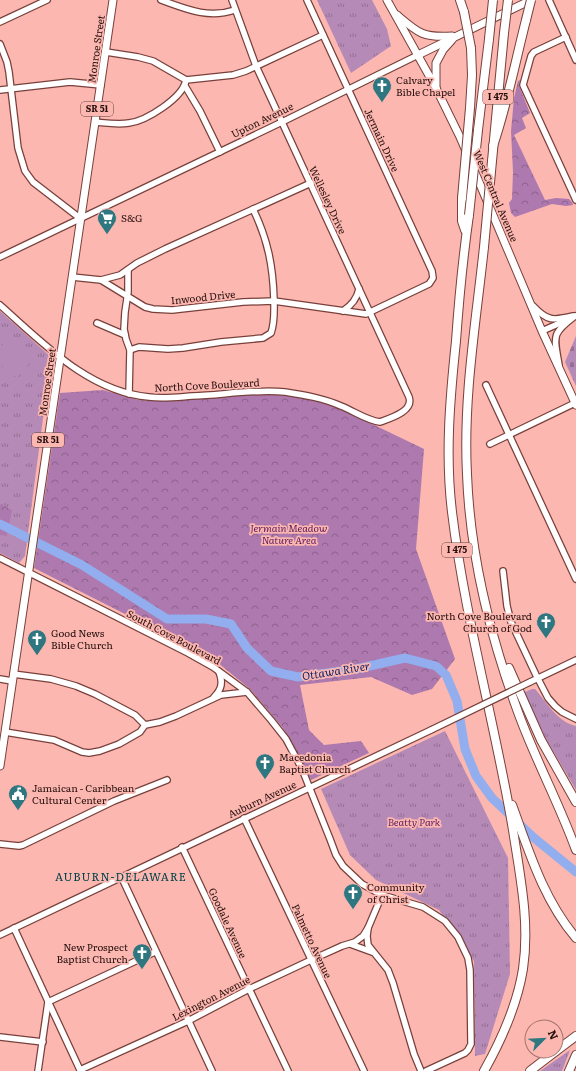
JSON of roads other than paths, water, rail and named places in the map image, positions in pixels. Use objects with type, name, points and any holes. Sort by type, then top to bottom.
[{"type":"highway","points":[[460,0],[472,48],[470,108],[462,198],[462,221],[466,234]]},
{"type":"highway","name":"I 475","points":[[493,0],[466,234],[451,388],[449,428],[452,510],[460,569],[505,784]]},
{"type":"highway","name":"I 475","points":[[492,629],[475,556],[469,512],[467,474],[468,406],[508,0]]},
{"type":"highway","points":[[493,146],[504,114],[508,90],[531,0]]},
{"type":"highway","points":[[492,629],[541,740],[576,802]]},
{"type":"highway","points":[[492,629],[518,712],[576,850]]},
{"type":"highway","points":[[484,1071],[499,1043],[513,1010],[523,969],[526,928],[523,892],[505,784]]},
{"type":"highway","points":[[505,784],[541,883],[561,919],[576,938]]},
{"type":"highway","points":[[564,1045],[576,1036]]},
{"type":"highway","points":[[570,1071],[576,1055]]},
{"type":"highway","points":[[530,1071],[546,1059]]},
{"type":"main road","name":"Monroe Street","points":[[0,766],[113,0]]},
{"type":"main road","name":"West Central Avenue","points":[[388,0],[436,88],[460,137],[542,331],[576,404]]},
{"type":"main road","name":"Upton Avenue","points":[[418,55],[531,0]]},
{"type":"main road","points":[[394,13],[422,34],[441,37],[456,36]]},
{"type":"main road","points":[[436,88],[436,63],[443,50],[456,36]]},
{"type":"street","points":[[0,22],[47,0]]},
{"type":"street","points":[[161,0],[189,11],[199,13],[227,13],[235,10]]},
{"type":"street","name":"Wellesley Drive","points":[[232,0],[256,66],[409,397],[410,405]]},
{"type":"street","name":"Jermain Drive","points":[[308,0],[432,271],[432,281],[426,286]]},
{"type":"street","points":[[549,0],[576,60]]},
{"type":"street","points":[[95,122],[116,124],[137,121],[158,110],[179,93],[185,83],[233,75],[323,35]]},
{"type":"street","points":[[566,37],[534,52],[531,56],[523,85],[576,200]]},
{"type":"street","points":[[0,44],[7,62],[18,148],[25,171],[33,182],[81,219]]},
{"type":"street","points":[[106,52],[153,61],[185,83],[220,152]]},
{"type":"street","name":"Upton Avenue","points":[[0,257],[418,55]]},
{"type":"street","points":[[0,90],[70,82],[101,85]]},
{"type":"street","points":[[101,280],[120,275],[137,263],[165,249],[311,183]]},
{"type":"street","points":[[130,350],[139,348],[183,348],[267,336],[271,333],[274,316],[273,270],[268,245],[253,209]]},
{"type":"street","points":[[128,270],[127,296],[124,312],[125,336],[130,350],[129,394]]},
{"type":"street","name":"Inwood Drive","points":[[72,277],[101,280],[144,307],[163,310],[243,302],[274,301],[366,314],[426,286]]},
{"type":"street","points":[[343,311],[350,307],[357,297],[359,289]]},
{"type":"street","points":[[530,302],[541,314],[551,319],[576,316]]},
{"type":"street","name":"North Cove Boulevard","points":[[0,305],[60,358],[108,387],[129,394],[150,397],[169,397],[200,396],[246,391],[284,392],[314,397],[380,422],[406,409],[410,405]]},
{"type":"street","points":[[542,331],[576,316]]},
{"type":"street","points":[[561,372],[555,340],[556,335],[563,326],[576,316]]},
{"type":"street","points":[[97,323],[125,336]]},
{"type":"street","points":[[486,385],[576,579]]},
{"type":"street","points":[[490,444],[576,404]]},
{"type":"street","name":"South Cove Boulevard","points":[[0,558],[29,569],[188,653],[219,672],[247,692],[286,739],[302,769],[336,855],[343,866],[362,884],[382,895],[423,907],[445,921],[458,937],[468,958],[470,970],[471,1044],[465,1052],[426,1071]]},
{"type":"street","points":[[503,571],[507,606],[511,622],[538,678],[548,698],[555,706],[562,712],[576,719]]},
{"type":"street","name":"Auburn Avenue","points":[[0,935],[576,660]]},
{"type":"street","points":[[212,698],[221,689],[221,677],[219,672]]},
{"type":"street","points":[[0,679],[12,678],[55,680],[76,686],[95,694],[135,715],[144,725]]},
{"type":"street","points":[[5,732],[54,740],[82,752],[89,753],[100,751],[118,744],[140,732],[144,725],[160,722],[176,716],[212,698],[221,695],[247,692]]},
{"type":"street","points":[[0,844],[20,846],[114,801],[167,780]]},
{"type":"street","name":"Palmetto Avenue","points":[[244,818],[364,1071]]},
{"type":"street","name":"Goodale Avenue","points":[[182,847],[288,1071]]},
{"type":"street","points":[[121,876],[155,952],[212,1071]]},
{"type":"street","points":[[382,895],[368,928],[368,945],[388,970],[411,1047],[421,1071]]},
{"type":"street","points":[[14,928],[80,1070]]},
{"type":"street","name":"Lexington Avenue","points":[[80,1070],[188,1021],[249,989],[311,960],[359,940],[368,928]]},
{"type":"street","points":[[350,944],[362,947],[374,953]]},
{"type":"street","points":[[48,1002],[155,952]]},
{"type":"street","points":[[38,1071],[48,1002]]},
{"type":"street","points":[[0,1036],[42,1042]]},
{"type":"waterway","name":"Ottawa River","points":[[0,524],[82,565],[167,619],[206,619],[231,624],[247,648],[271,671],[298,677],[356,669],[405,658],[436,666],[446,675],[457,701],[465,749],[476,776],[492,798],[533,837],[576,872]]},
{"type":"place","name":"Calvary Bible Chapel","points":[[382,103]]},
{"type":"place","name":"S&G","points":[[107,235]]},
{"type":"place","name":"North Cove Boulevard Church of God","points":[[546,639]]},
{"type":"place","name":"Good News Bible Church","points":[[37,656]]},
{"type":"place","name":"Macedonia Baptist Church","points":[[265,780]]},
{"type":"place","name":"Jamaican - Caribbean Cultural Center","points":[[18,811]]},
{"type":"place","name":"Community of Christ","points":[[353,910]]},
{"type":"place","name":"New Prospect Baptist Church","points":[[142,970]]},
{"type":"district","name":"AUBURN-DELAWARE","points":[[121,877]]},
{"type":"park label","name":"Jermain Meadow Nature Area","points":[[289,534]]},
{"type":"park label","name":"Beatty Park","points":[[414,822]]}]
